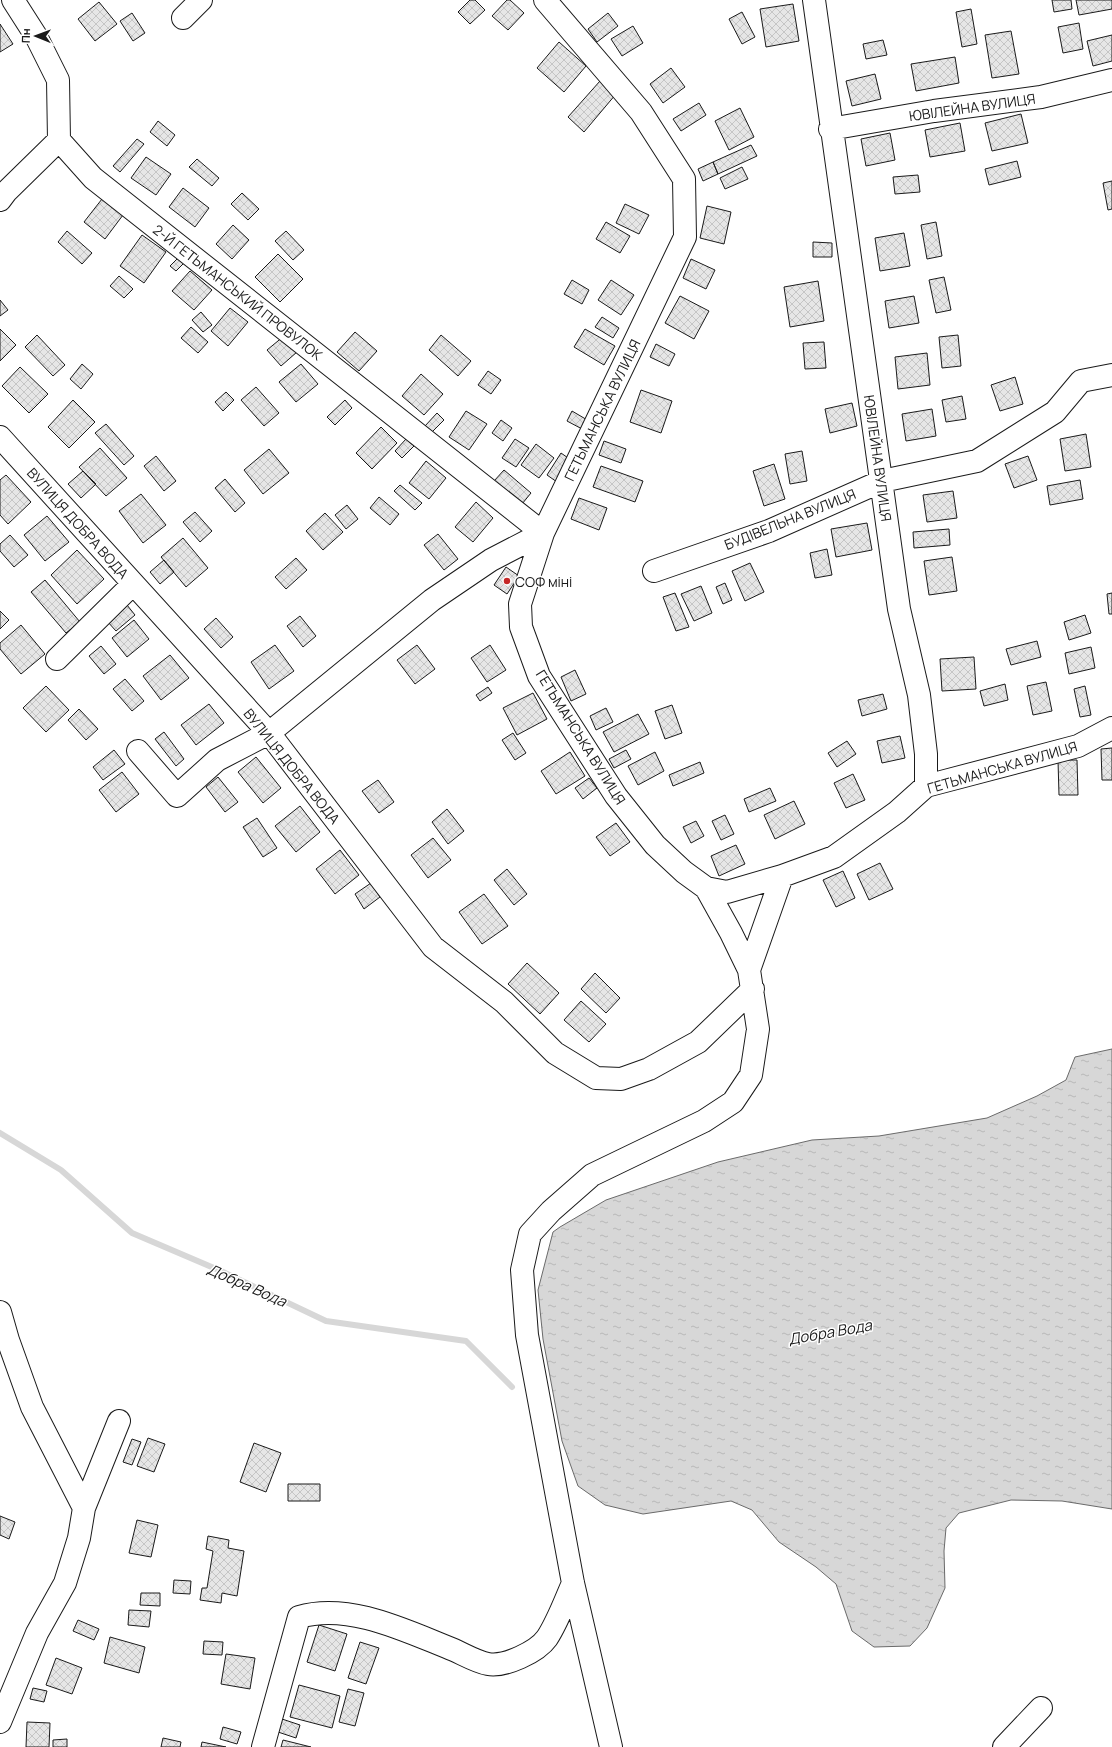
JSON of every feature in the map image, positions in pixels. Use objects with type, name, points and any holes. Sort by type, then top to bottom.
[{"type":"street","points":[[0,200],[6,192],[59,140],[58,80],[36,36],[13,0]]},
{"type":"street","points":[[183,18],[201,0]]},
{"type":"street","name":"ГЕТЬМАНСЬКА ВУЛИЦЯ","points":[[545,0],[641,112],[684,179],[685,237],[543,533],[520,604],[521,627],[539,676],[616,796],[656,845],[684,872],[706,888],[727,892],[782,876],[834,857],[897,812],[926,786],[1078,746],[1112,728]]},
{"type":"street","name":"ЮВІЛЕЙНА ВУЛИЦЯ","points":[[814,0],[830,129],[882,481],[898,609],[919,695],[926,754],[926,786]]},
{"type":"street","name":"ЮВІЛЕЙНА ВУЛИЦЯ","points":[[830,129],[934,111],[1041,97],[1112,80]]},
{"type":"street","name":"2-Й ГЕТЬМАНСЬКИЙ ПРОВУЛОК","points":[[59,140],[93,178],[543,533]]},
{"type":"street","name":"БУДІВЕЛЬНА ВУЛИЦЯ","points":[[654,571],[769,531],[882,481],[977,461],[1056,412],[1081,380],[1112,375]]},
{"type":"street","name":"ВУЛИЦЯ ДОБРА ВОДА","points":[[0,437],[269,733],[433,947],[504,1002],[556,1053],[596,1078],[622,1079],[649,1069],[698,1042],[751,980]]},
{"type":"street","points":[[138,751],[177,796],[217,760],[269,733],[432,600],[491,560],[543,533]]},
{"type":"street","points":[[57,659],[133,584]]},
{"type":"street","points":[[751,980],[782,876]]},
{"type":"street","points":[[611,1747],[573,1583],[527,1335],[522,1270],[530,1234],[551,1211],[592,1176],[704,1121],[733,1102],[752,1075],[758,1028],[751,980],[731,933],[706,888]]},
{"type":"street","points":[[0,1312],[8,1340],[32,1407],[84,1508]]},
{"type":"street","points":[[0,1722],[37,1633],[65,1584],[80,1538],[84,1508],[119,1421]]},
{"type":"street","points":[[264,1747],[299,1617],[314,1612],[387,1622],[489,1664],[512,1662],[530,1652],[546,1639],[560,1613],[573,1583]]},
{"type":"street","points":[[1004,1747],[1041,1708]]},
{"type":"water","points":[[1112,1049],[1112,1509],[1062,1501],[1011,1500],[959,1513],[946,1528],[944,1551],[945,1588],[927,1628],[910,1646],[874,1647],[852,1631],[836,1584],[816,1567],[779,1542],[752,1510],[731,1501],[643,1514],[605,1505],[578,1486],[562,1441],[543,1339],[538,1290],[553,1232],[606,1200],[718,1162],[812,1140],[879,1136],[987,1118],[1037,1096],[1066,1080],[1075,1057]]},
{"type":"building","points":[[470,0],[475,0],[485,10],[470,24],[458,12]]},
{"type":"building","points":[[507,0],[510,0],[524,13],[508,30],[492,16]]},
{"type":"building","points":[[1052,0],[1071,0],[1072,9],[1054,12]]},
{"type":"building","points":[[1076,0],[1112,0],[1112,9],[1079,15]]},
{"type":"building","points":[[99,2],[117,24],[95,41],[78,19]]},
{"type":"building","points":[[793,4],[799,41],[766,47],[760,9]]},
{"type":"building","points":[[971,9],[977,44],[962,47],[956,12]]},
{"type":"building","points":[[742,12],[755,37],[742,44],[729,19]]},
{"type":"building","points":[[132,13],[145,33],[133,41],[120,21]]},
{"type":"building","points":[[608,13],[618,26],[597,42],[588,29]]},
{"type":"building","points":[[1079,23],[1083,49],[1063,53],[1058,27]]},
{"type":"building","points":[[0,24],[13,44],[0,52]]},
{"type":"building","points":[[633,26],[643,43],[622,56],[611,39]]},
{"type":"building","points":[[1011,31],[1019,74],[992,78],[985,35]]},
{"type":"building","points":[[1112,35],[1112,61],[1093,66],[1087,41]]},
{"type":"building","points":[[883,40],[887,55],[866,59],[863,44]]},
{"type":"building","points":[[559,42],[586,66],[564,92],[537,68]]},
{"type":"building","points":[[955,57],[959,83],[916,91],[911,64]]},
{"type":"building","points":[[671,68],[685,87],[663,103],[650,84]]},
{"type":"building","points":[[875,74],[881,99],[852,106],[846,81]]},
{"type":"building","points":[[600,81],[616,94],[584,132],[568,117]]},
{"type":"building","points":[[699,103],[706,115],[681,131],[673,119]]},
{"type":"building","points":[[740,108],[754,137],[729,150],[715,121]]},
{"type":"building","points":[[1021,114],[1028,143],[992,151],[985,123]]},
{"type":"building","points":[[158,121],[175,135],[167,146],[150,132]]},
{"type":"building","points":[[960,123],[965,151],[930,157],[925,130]]},
{"type":"building","points":[[890,133],[895,160],[866,166],[861,139]]},
{"type":"building","points":[[137,139],[144,144],[120,172],[113,166]]},
{"type":"building","points":[[751,145],[757,156],[718,174],[713,162]]},
{"type":"building","points":[[146,157],[171,174],[156,195],[131,178]]},
{"type":"building","points":[[197,159],[219,178],[212,186],[189,167]]},
{"type":"building","points":[[1017,161],[1021,177],[989,185],[985,169]]},
{"type":"building","points":[[713,162],[718,174],[703,181],[698,169]]},
{"type":"building","points":[[742,167],[748,179],[725,189],[720,178]]},
{"type":"building","points":[[918,175],[920,192],[895,194],[893,177]]},
{"type":"building","points":[[1112,181],[1112,209],[1108,210],[1103,183]]},
{"type":"building","points":[[183,188],[209,208],[195,227],[169,207]]},
{"type":"building","points":[[242,193],[259,209],[248,220],[231,204]]},
{"type":"building","points":[[102,199],[123,215],[105,239],[84,222]]},
{"type":"building","points":[[625,204],[649,215],[639,234],[616,223]]},
{"type":"building","points":[[707,206],[731,212],[724,244],[700,238]]},
{"type":"building","points":[[606,222],[630,236],[620,253],[596,239]]},
{"type":"building","points":[[936,222],[942,256],[927,259],[921,225]]},
{"type":"building","points":[[233,225],[249,240],[232,259],[216,244]]},
{"type":"building","points":[[67,231],[92,253],[82,264],[58,242]]},
{"type":"building","points":[[286,231],[304,250],[293,260],[275,241]]},
{"type":"building","points":[[904,233],[910,266],[880,271],[875,238]]},
{"type":"building","points":[[142,235],[166,252],[144,283],[120,266]]},
{"type":"building","points":[[813,242],[832,243],[832,257],[813,257]]},
{"type":"building","points":[[278,254],[303,279],[280,302],[255,277]]},
{"type":"building","points":[[181,255],[187,260],[176,271],[170,266]]},
{"type":"building","points":[[691,259],[715,270],[706,289],[683,278]]},
{"type":"building","points":[[190,271],[212,290],[194,310],[172,291]]},
{"type":"building","points":[[119,276],[133,289],[124,298],[110,286]]},
{"type":"building","points":[[944,277],[951,310],[936,313],[929,280]]},
{"type":"building","points":[[572,280],[589,290],[582,304],[564,294]]},
{"type":"building","points":[[611,280],[634,295],[621,315],[598,300]]},
{"type":"building","points":[[818,281],[824,321],[790,327],[784,287]]},
{"type":"building","points":[[680,296],[709,311],[694,339],[665,323]]},
{"type":"building","points":[[914,296],[919,323],[889,328],[885,301]]},
{"type":"building","points":[[0,300],[8,310],[0,316]]},
{"type":"building","points":[[230,308],[248,322],[228,346],[211,331]]},
{"type":"building","points":[[201,312],[212,325],[203,332],[192,320]]},
{"type":"building","points":[[602,317],[619,328],[613,338],[595,327]]},
{"type":"building","points":[[191,327],[208,342],[198,353],[181,338]]},
{"type":"building","points":[[0,329],[16,345],[0,361]]},
{"type":"building","points":[[585,329],[615,346],[604,365],[574,347]]},
{"type":"building","points":[[355,332],[377,351],[359,371],[337,352]]},
{"type":"building","points":[[37,335],[65,365],[53,376],[25,347]]},
{"type":"building","points":[[441,335],[471,361],[458,376],[429,350]]},
{"type":"building","points":[[958,335],[961,366],[942,368],[939,337]]},
{"type":"building","points":[[284,336],[297,352],[281,366],[267,350]]},
{"type":"building","points":[[824,342],[826,368],[805,369],[803,343]]},
{"type":"building","points":[[656,344],[675,354],[669,366],[650,357]]},
{"type":"building","points":[[927,353],[930,385],[898,389],[895,357]]},
{"type":"building","points":[[82,364],[93,374],[81,389],[70,379]]},
{"type":"building","points":[[301,364],[318,384],[296,402],[279,382]]},
{"type":"building","points":[[20,367],[48,394],[29,413],[2,386]]},
{"type":"building","points":[[488,371],[501,380],[491,394],[478,385]]},
{"type":"building","points":[[421,374],[443,394],[424,415],[402,396]]},
{"type":"building","points":[[1015,377],[1023,404],[1000,411],[991,385]]},
{"type":"building","points":[[256,387],[279,413],[264,426],[241,400]]},
{"type":"building","points":[[641,390],[672,401],[661,433],[630,422]]},
{"type":"building","points":[[226,392],[234,400],[223,411],[215,402]]},
{"type":"building","points":[[962,396],[966,419],[946,422],[942,400]]},
{"type":"building","points":[[73,400],[95,422],[69,448],[48,427]]},
{"type":"building","points":[[345,400],[352,408],[335,425],[327,417]]},
{"type":"building","points":[[852,403],[857,426],[830,433],[825,409]]},
{"type":"building","points":[[932,409],[936,436],[906,441],[902,414]]},
{"type":"building","points":[[466,411],[487,424],[469,450],[449,437]]},
{"type":"building","points":[[572,411],[589,421],[584,430],[567,421]]},
{"type":"building","points":[[437,413],[444,420],[431,433],[425,426]]},
{"type":"building","points":[[501,420],[512,428],[503,441],[492,433]]},
{"type":"building","points":[[106,424],[134,456],[124,465],[95,433]]},
{"type":"building","points":[[381,427],[397,443],[372,469],[356,453]]},
{"type":"building","points":[[1086,434],[1091,467],[1065,471],[1060,439]]},
{"type":"building","points":[[406,439],[414,446],[402,458],[395,451]]},
{"type":"building","points":[[515,439],[529,448],[516,467],[502,458]]},
{"type":"building","points":[[604,441],[626,449],[621,463],[599,455]]},
{"type":"building","points":[[536,444],[554,458],[539,478],[521,465]]},
{"type":"building","points":[[100,448],[127,478],[106,496],[79,467]]},
{"type":"building","points":[[269,449],[289,473],[263,494],[244,470]]},
{"type":"building","points":[[802,451],[807,481],[790,484],[785,454]]},
{"type":"building","points":[[561,453],[571,460],[557,482],[547,475]]},
{"type":"building","points":[[156,456],[176,481],[164,491],[144,466]]},
{"type":"building","points":[[1028,456],[1037,480],[1014,488],[1005,464]]},
{"type":"building","points":[[426,461],[446,478],[429,499],[409,483]]},
{"type":"building","points":[[774,464],[785,499],[764,506],[753,471]]},
{"type":"building","points":[[601,466],[643,481],[635,502],[593,487]]},
{"type":"building","points":[[504,470],[531,493],[522,504],[494,481]]},
{"type":"building","points":[[83,471],[96,484],[81,498],[68,484]]},
{"type":"building","points":[[6,475],[31,502],[8,524],[0,515],[0,480]]},
{"type":"building","points":[[225,479],[245,503],[235,512],[215,488]]},
{"type":"building","points":[[1080,480],[1083,499],[1050,505],[1047,486]]},
{"type":"building","points":[[400,485],[422,503],[415,510],[394,491]]},
{"type":"building","points":[[953,491],[957,518],[927,522],[923,495]]},
{"type":"building","points":[[141,494],[166,525],[143,543],[119,511]]},
{"type":"building","points":[[379,497],[399,514],[390,525],[370,508]]},
{"type":"building","points":[[579,498],[607,508],[599,530],[571,519]]},
{"type":"building","points":[[476,502],[493,518],[473,542],[455,527]]},
{"type":"building","points":[[347,505],[358,519],[346,529],[335,515]]},
{"type":"building","points":[[195,512],[212,531],[200,542],[183,522]]},
{"type":"building","points":[[325,513],[343,532],[323,550],[306,531]]},
{"type":"building","points":[[47,516],[69,542],[45,561],[24,535]]},
{"type":"building","points":[[867,523],[872,550],[836,557],[831,529]]},
{"type":"building","points":[[949,529],[950,545],[914,548],[913,532]]},
{"type":"building","points":[[438,534],[458,559],[444,570],[424,545]]},
{"type":"building","points":[[10,535],[28,555],[14,567],[0,551],[0,544]]},
{"type":"building","points":[[183,538],[208,568],[186,587],[161,557]]},
{"type":"building","points":[[827,549],[832,575],[815,578],[810,553]]},
{"type":"building","points":[[77,550],[104,579],[77,604],[51,575]]},
{"type":"building","points":[[952,557],[957,591],[929,595],[924,561]]},
{"type":"building","points":[[296,558],[307,570],[286,589],[275,577]]},
{"type":"building","points":[[164,560],[174,572],[160,584],[150,572]]},
{"type":"building","points":[[750,563],[764,592],[745,601],[732,571]]},
{"type":"building","name":"СОФ міні","points":[[506,567],[519,576],[507,594],[494,585]]},
{"type":"building","points":[[45,580],[80,622],[66,633],[31,592]]},
{"type":"building","points":[[725,583],[732,600],[723,604],[716,587]]},
{"type":"building","points":[[701,586],[712,613],[694,621],[681,594]]},
{"type":"building","points":[[675,593],[689,627],[676,631],[663,597]]},
{"type":"building","points":[[1112,593],[1112,614],[1109,614],[1107,594]]},
{"type":"building","points":[[127,605],[135,615],[116,631],[107,621]]},
{"type":"building","points":[[0,611],[9,620],[0,629]]},
{"type":"building","points":[[1085,615],[1091,633],[1069,640],[1064,622]]},
{"type":"building","points":[[300,616],[316,636],[303,647],[287,626]]},
{"type":"building","points":[[216,618],[233,637],[221,648],[204,629]]},
{"type":"building","points":[[134,620],[149,639],[127,657],[112,638]]},
{"type":"building","points":[[21,625],[45,654],[21,674],[0,649],[0,643]]},
{"type":"building","points":[[1037,641],[1041,657],[1011,665],[1006,649]]},
{"type":"building","points":[[275,645],[294,671],[269,689],[251,662]]},
{"type":"building","points":[[417,645],[435,669],[415,684],[397,660]]},
{"type":"building","points":[[490,645],[506,670],[487,682],[471,658]]},
{"type":"building","points":[[101,646],[116,664],[104,674],[89,656]]},
{"type":"building","points":[[1091,647],[1095,668],[1069,674],[1065,653]]},
{"type":"building","points":[[170,655],[189,678],[161,700],[143,676]]},
{"type":"building","points":[[974,657],[976,689],[942,691],[940,659]]},
{"type":"building","points":[[575,670],[586,694],[571,701],[561,677]]},
{"type":"building","points":[[125,679],[144,701],[132,711],[113,689]]},
{"type":"building","points":[[1046,682],[1052,711],[1033,715],[1027,686]]},
{"type":"building","points":[[1005,684],[1008,700],[984,706],[980,691]]},
{"type":"building","points":[[46,686],[69,710],[46,732],[23,708]]},
{"type":"building","points":[[1085,686],[1091,715],[1080,717],[1074,689]]},
{"type":"building","points":[[488,687],[492,693],[480,701],[476,695]]},
{"type":"building","points":[[533,693],[547,719],[517,735],[503,708]]},
{"type":"building","points":[[883,694],[887,709],[862,716],[858,700]]},
{"type":"building","points":[[209,704],[224,723],[196,745],[181,725]]},
{"type":"building","points":[[672,705],[682,733],[665,739],[655,711]]},
{"type":"building","points":[[606,708],[613,722],[596,730],[590,716]]},
{"type":"building","points":[[79,709],[98,729],[86,740],[68,720]]},
{"type":"building","points":[[638,714],[649,734],[614,752],[603,732]]},
{"type":"building","points":[[164,732],[184,759],[176,766],[155,739]]},
{"type":"building","points":[[513,733],[526,753],[515,760],[502,740]]},
{"type":"building","points":[[900,736],[905,758],[882,763],[877,741]]},
{"type":"building","points":[[847,741],[856,754],[837,767],[828,753]]},
{"type":"building","points":[[1112,748],[1112,780],[1102,780],[1101,749]]},
{"type":"building","points":[[114,750],[125,764],[103,780],[93,767]]},
{"type":"building","points":[[626,750],[631,759],[614,768],[609,759]]},
{"type":"building","points":[[570,752],[585,776],[556,794],[541,771]]},
{"type":"building","points":[[655,752],[664,771],[638,785],[628,766]]},
{"type":"building","points":[[256,757],[281,788],[263,803],[238,772]]},
{"type":"building","points":[[1058,760],[1077,760],[1078,795],[1059,795]]},
{"type":"building","points":[[700,762],[704,773],[673,786],[669,775]]},
{"type":"building","points":[[122,772],[139,794],[116,812],[99,790]]},
{"type":"building","points":[[853,774],[865,800],[846,808],[834,783]]},
{"type":"building","points":[[218,777],[238,802],[225,812],[206,787]]},
{"type":"building","points":[[589,778],[597,788],[583,799],[575,788]]},
{"type":"building","points":[[378,780],[394,802],[379,813],[362,791]]},
{"type":"building","points":[[770,788],[776,801],[749,812],[744,799]]},
{"type":"building","points":[[794,801],[805,824],[775,839],[764,815]]},
{"type":"building","points":[[300,806],[320,832],[296,852],[275,826]]},
{"type":"building","points":[[447,809],[464,831],[448,844],[432,822]]},
{"type":"building","points":[[725,815],[734,834],[721,840],[712,821]]},
{"type":"building","points":[[257,818],[277,848],[263,857],[243,827]]},
{"type":"building","points":[[696,821],[704,836],[691,843],[683,827]]},
{"type":"building","points":[[616,823],[630,842],[610,856],[596,837]]},
{"type":"building","points":[[433,838],[451,860],[428,878],[411,855]]},
{"type":"building","points":[[736,845],[745,864],[719,876],[711,856]]},
{"type":"building","points":[[340,850],[359,875],[335,894],[316,869]]},
{"type":"building","points":[[880,863],[893,889],[869,900],[857,874]]},
{"type":"building","points":[[507,869],[527,894],[514,905],[494,880]]},
{"type":"building","points":[[843,871],[855,898],[836,907],[823,880]]},
{"type":"building","points":[[371,883],[380,897],[364,909],[355,894]]},
{"type":"building","points":[[484,894],[508,926],[482,944],[459,912]]},
{"type":"building","points":[[527,963],[559,993],[540,1014],[508,984]]},
{"type":"building","points":[[595,973],[620,998],[606,1013],[581,989]]},
{"type":"building","points":[[581,1001],[606,1024],[589,1042],[564,1020]]},
{"type":"building","points":[[148,1438],[165,1444],[154,1472],[137,1466]]},
{"type":"building","points":[[132,1439],[141,1442],[132,1465],[123,1462]]},
{"type":"building","points":[[254,1443],[281,1453],[266,1492],[240,1482]]},
{"type":"building","points":[[288,1484],[320,1484],[320,1501],[288,1501]]},
{"type":"building","points":[[0,1516],[15,1522],[9,1539],[0,1535]]},
{"type":"building","points":[[137,1520],[158,1525],[151,1557],[129,1553]]},
{"type":"building","points":[[208,1536],[229,1540],[228,1548],[244,1551],[237,1596],[222,1593],[221,1603],[200,1600],[202,1588],[207,1588],[213,1551],[206,1549]]},
{"type":"building","points":[[174,1580],[191,1581],[190,1594],[173,1593]]},
{"type":"building","points":[[141,1593],[160,1593],[160,1606],[140,1605]]},
{"type":"building","points":[[129,1610],[151,1611],[149,1627],[128,1625]]},
{"type":"building","points":[[78,1620],[99,1629],[94,1640],[73,1631]]},
{"type":"building","points":[[319,1625],[347,1634],[335,1671],[307,1662]]},
{"type":"building","points":[[110,1637],[145,1647],[139,1673],[104,1663]]},
{"type":"building","points":[[204,1641],[223,1642],[222,1655],[203,1654]]},
{"type":"building","points":[[360,1642],[379,1648],[366,1684],[348,1678]]},
{"type":"building","points":[[226,1654],[255,1658],[250,1689],[221,1684]]},
{"type":"building","points":[[56,1658],[82,1668],[72,1694],[46,1685]]},
{"type":"building","points":[[299,1685],[340,1696],[332,1728],[290,1717]]},
{"type":"building","points":[[33,1688],[47,1691],[44,1702],[30,1699]]},
{"type":"building","points":[[348,1689],[364,1693],[355,1726],[339,1722]]},
{"type":"building","points":[[282,1719],[300,1725],[296,1738],[278,1732]]},
{"type":"building","points":[[27,1722],[50,1723],[49,1747],[26,1747]]},
{"type":"building","points":[[223,1727],[241,1732],[237,1744],[220,1739]]},
{"type":"building","points":[[163,1738],[181,1742],[180,1747],[161,1747]]},
{"type":"building","points":[[67,1739],[67,1747],[53,1747],[53,1740]]},
{"type":"building","points":[[283,1740],[311,1747],[281,1747]]},
{"type":"building","points":[[202,1742],[226,1747],[201,1747]]},
{"type":"waterway","name":"Добра Вода","points":[[0,1133],[61,1170],[132,1233],[221,1271],[326,1321],[466,1341],[512,1387]]},
{"type":"place","name":"СОФ міні","points":[[507,581]]}]
